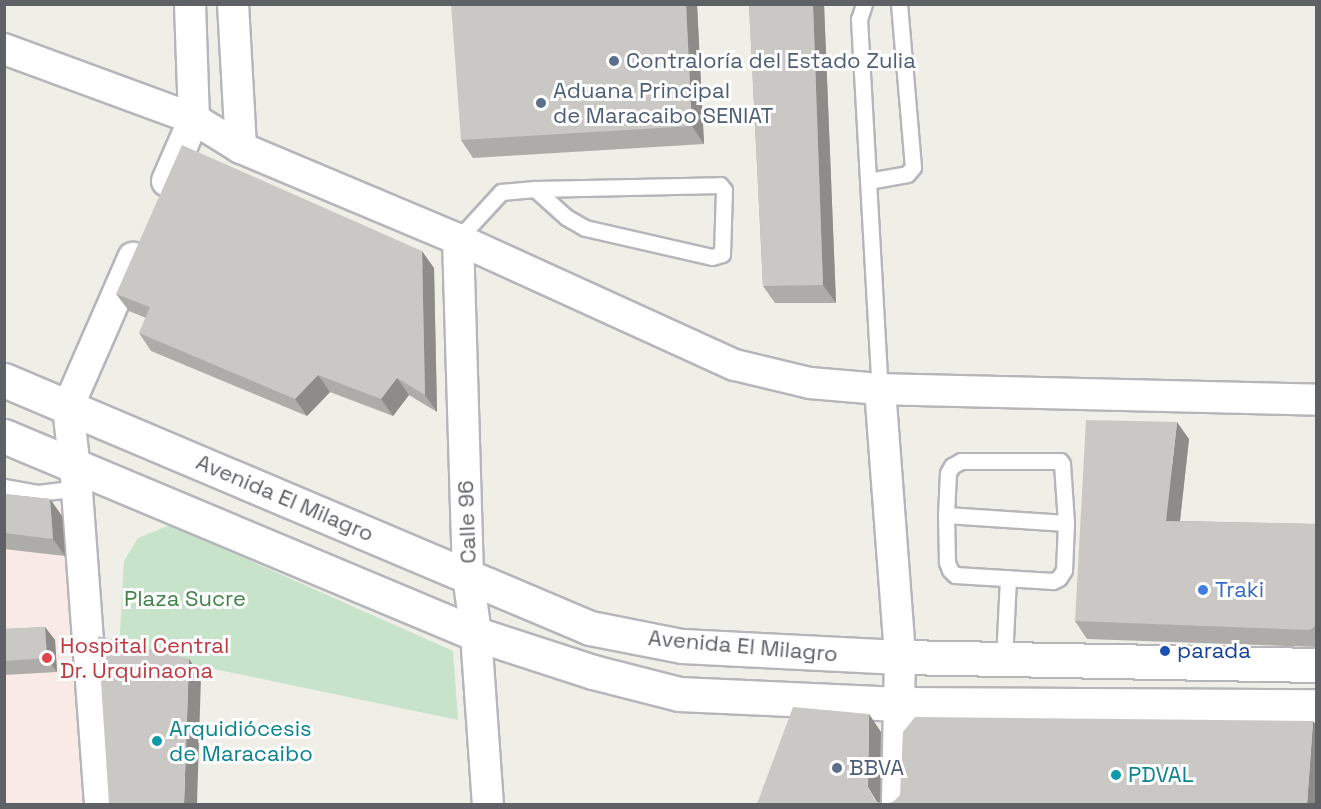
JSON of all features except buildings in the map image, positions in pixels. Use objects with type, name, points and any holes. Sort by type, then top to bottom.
[{"type":"main road","name":"Avenida El Milagro","points":[[4,380],[590,628],[682,646],[900,657],[1317,665]]},
{"type":"main road","points":[[4,436],[76,478],[165,502],[476,634],[524,652],[680,694],[900,704],[1317,706]]},
{"type":"street","points":[[157,204],[194,119],[190,4]]},
{"type":"street","points":[[233,4],[241,148]]},
{"type":"street","points":[[4,49],[194,119],[241,148],[458,239],[735,365],[810,383],[880,389],[1317,400]]},
{"type":"street","points":[[100,804],[76,478],[68,407],[143,236]]},
{"type":"street","name":"Calle 96","points":[[458,239],[468,575],[476,634],[488,804]]},
{"type":"street","points":[[880,389],[900,657],[897,804]]},
{"type":"lane","points":[[864,4],[860,19],[880,389]]},
{"type":"lane","points":[[868,181],[907,174],[914,167],[898,4]]},
{"type":"lane","points":[[458,239],[501,192],[535,189],[720,185],[724,190],[722,254],[712,257],[585,228],[566,217],[535,189]]},
{"type":"lane","points":[[1060,461],[1064,466],[1066,523],[1064,570],[1059,578],[1053,581],[955,575],[947,562],[946,515],[948,473],[952,466],[961,462],[1060,461]]},
{"type":"lane","points":[[4,487],[38,493],[76,478]]},
{"type":"lane","points":[[946,515],[1066,523]]},
{"type":"lane","points":[[1004,660],[1008,578]]},
{"type":"shaded area","name":"Hospital Central Dr. Urquinaona","points":[[4,497],[79,511],[100,804],[5,804]]},
{"type":"green space","name":"Plaza Sucre","points":[[170,525],[453,651],[458,720],[119,649],[124,561],[138,538]]},
{"type":"place","name":"Contraloría del Estado Zulia","points":[[614,61]]},
{"type":"place","name":"Aduana Principal de Maracaibo SENIAT","points":[[541,103]]},
{"type":"place","name":"Traki","points":[[1203,590]]},
{"type":"place","name":"parada","points":[[1165,651]]},
{"type":"place","name":"Hospital Central Dr. Urquinaona","points":[[47,658]]},
{"type":"place","name":"Arquidiócesis de Maracaibo","points":[[157,741]]},
{"type":"place","name":"BBVA","points":[[837,768]]},
{"type":"place","name":"PDVAL","points":[[1116,775]]}]
